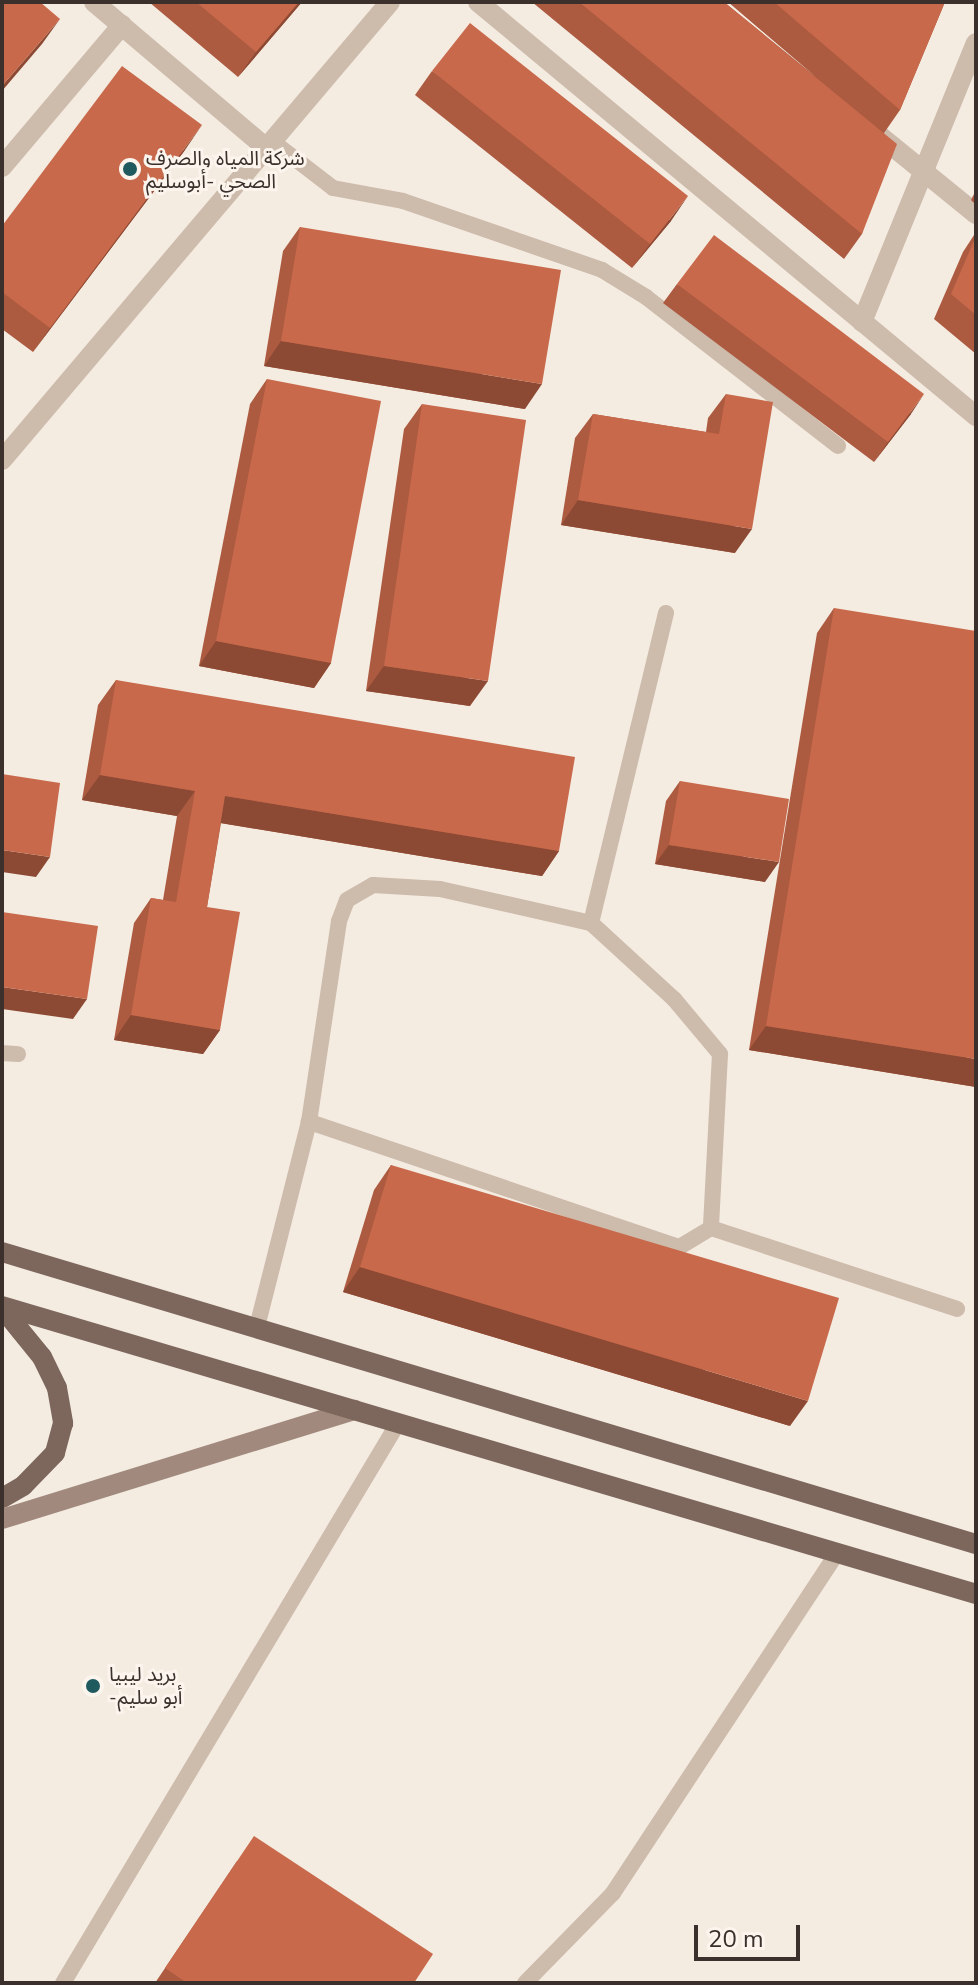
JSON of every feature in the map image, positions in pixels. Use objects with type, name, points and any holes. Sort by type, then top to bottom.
[{"type":"main road","points":[[2,1252],[976,1544]]},
{"type":"main road","points":[[2,1307],[976,1594]]},
{"type":"main road","points":[[2,1307],[42,1357],[57,1388],[63,1423],[55,1453],[23,1486],[2,1498]]},
{"type":"main road","points":[[2,1519],[355,1410]]},
{"type":"street","points":[[94,2],[269,144]]},
{"type":"street","points":[[2,460],[390,2]]},
{"type":"street","points":[[478,2],[976,416]]},
{"type":"street","points":[[2,167],[122,25]]},
{"type":"street","points":[[862,322],[976,43]]},
{"type":"street","points":[[864,123],[976,214]]},
{"type":"lane","points":[[269,144],[333,188],[403,201],[602,270],[646,297],[838,446]]},
{"type":"lane","points":[[591,923],[666,613]]},
{"type":"lane","points":[[257,1327],[309,1122],[339,921],[347,900],[373,885],[440,889],[591,923],[674,999],[720,1054],[711,1228]]},
{"type":"lane","points":[[309,1122],[679,1247],[711,1228],[957,1309]]},
{"type":"lane","points":[[63,1983],[398,1423]]},
{"type":"lane","points":[[525,1983],[613,1893],[837,1553]]},
{"type":"building","points":[[2,2],[40,2],[60,19],[2,86]]},
{"type":"building","points":[[196,2],[299,2],[256,52]]},
{"type":"building","points":[[579,2],[724,2],[897,144],[862,234]]},
{"type":"building","points":[[774,2],[945,2],[900,110]]},
{"type":"building","points":[[470,23],[688,196],[650,244],[432,71]]},
{"type":"building","points":[[122,66],[202,125],[50,328],[2,292],[2,226]]},
{"type":"building","points":[[300,227],[561,270],[542,384],[281,341]]},
{"type":"building","points":[[714,235],[924,394],[888,442],[677,284]]},
{"type":"building","points":[[976,236],[976,315],[951,294]]},
{"type":"building","points":[[267,379],[381,401],[331,663],[216,641]]},
{"type":"building","points":[[726,394],[773,402],[752,529],[578,500],[593,414],[719,434]]},
{"type":"building","points":[[422,404],[526,420],[488,681],[384,666]]},
{"type":"building","points":[[834,608],[976,631],[976,1059],[766,1026]]},
{"type":"building","points":[[116,680],[575,757],[559,851],[225,796],[207,907],[240,912],[220,1030],[131,1015],[151,898],[176,902],[195,791],[100,775]]},
{"type":"building","points":[[2,774],[60,783],[50,857],[2,850]]},
{"type":"building","points":[[680,781],[789,799],[779,862],[669,845]]},
{"type":"building","points":[[2,912],[98,926],[87,999],[2,987]]},
{"type":"building","points":[[391,1165],[839,1298],[808,1401],[360,1267]]},
{"type":"building","points":[[254,1836],[433,1954],[414,1983],[187,1983],[165,1968]]},
{"type":"place","name":"شركة المياه والصرف الصحي -أبوسليم","points":[[130,169]]},
{"type":"place","name":"بريد ليبيا -أبو سليم","points":[[93,1686]]}]
